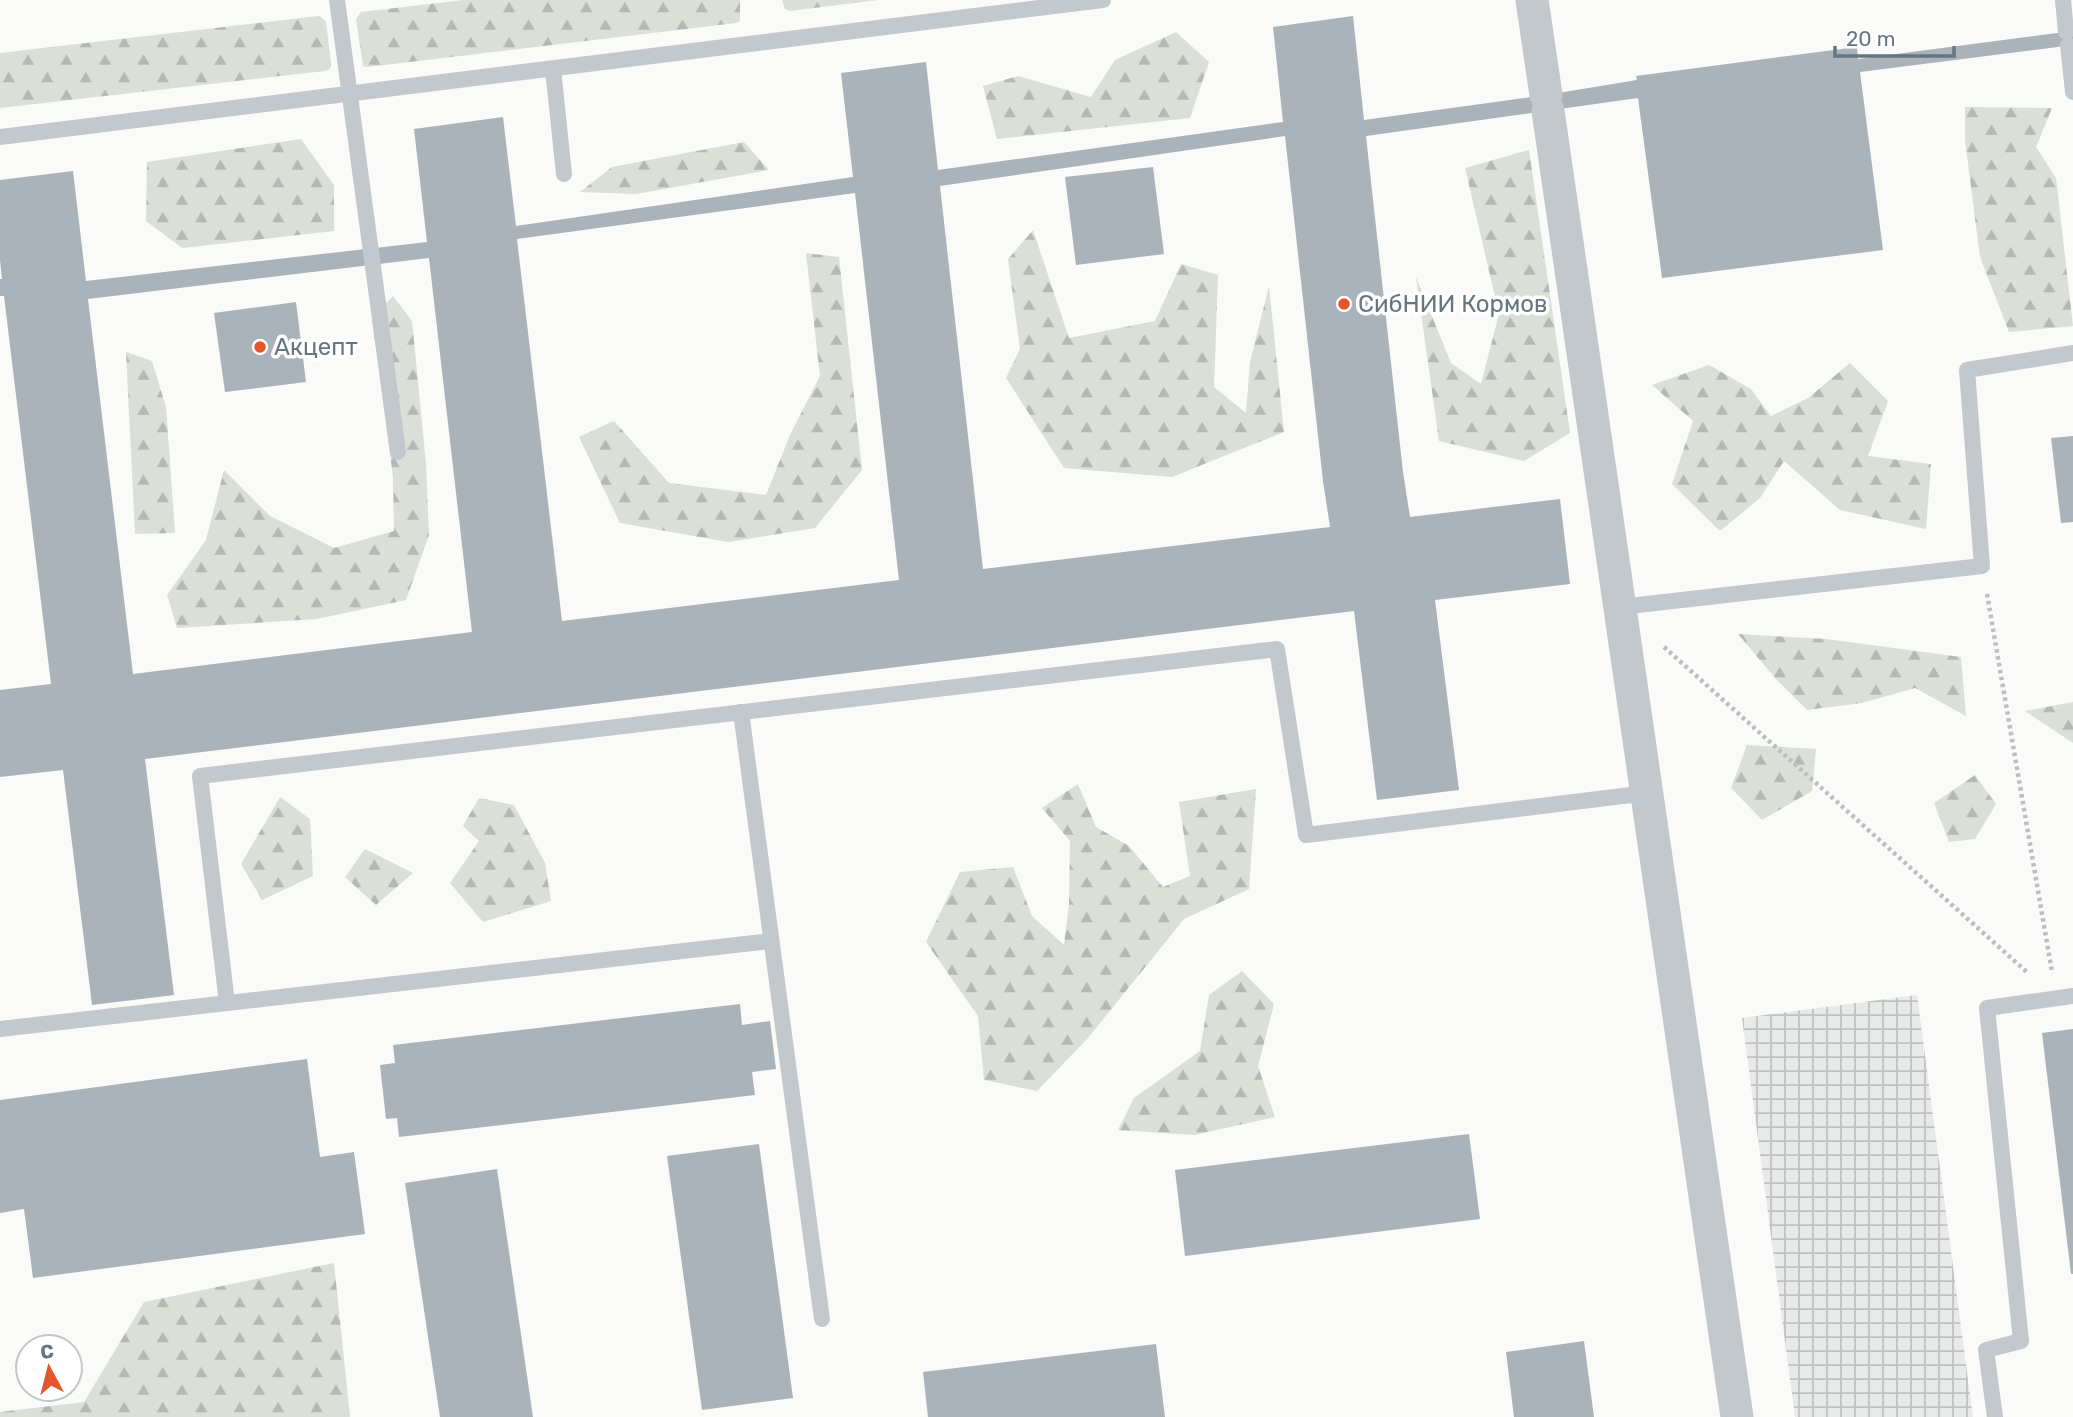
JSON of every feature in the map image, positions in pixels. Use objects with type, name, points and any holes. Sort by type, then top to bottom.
[{"type":"street","points":[[1532,0],[1737,1417]]},
{"type":"lane","points":[[337,0],[398,452]]},
{"type":"lane","points":[[0,137],[1102,0]]},
{"type":"lane","points":[[2063,0],[2073,92]]},
{"type":"lane","points":[[553,69],[564,174]]},
{"type":"lane","points":[[1620,607],[1982,566],[1967,370],[2073,353]]},
{"type":"lane","points":[[227,1003],[200,776],[1277,649],[1306,835],[1647,793]]},
{"type":"lane","points":[[741,712],[822,1319]]},
{"type":"lane","points":[[0,1029],[772,941]]},
{"type":"lane","points":[[1995,1417],[1986,1350],[2021,1341],[1987,1008],[2073,996]]},
{"type":"path","points":[[1982,566],[2056,999]]},
{"type":"path","points":[[1620,607],[2056,999]]},
{"type":"shaded area","points":[[1917,995],[1973,1417],[1795,1417],[1742,1018]]},
{"type":"green space","points":[[464,0],[740,0],[740,21],[363,66],[356,19],[361,12]]},
{"type":"green space","points":[[782,0],[878,0],[790,11],[785,9]]},
{"type":"green space","points":[[319,16],[326,21],[331,64],[330,69],[325,71],[0,108],[0,53]]},
{"type":"green space","points":[[1176,32],[1209,62],[1190,118],[997,139],[983,86],[1018,76],[1091,97],[1115,60]]},
{"type":"green space","points":[[1965,107],[2052,108],[2036,147],[2056,178],[2073,326],[2009,332],[1980,257],[1965,140]]},
{"type":"green space","points":[[301,139],[334,185],[334,231],[182,248],[146,221],[147,162]]},
{"type":"green space","points":[[744,142],[769,170],[636,194],[580,192],[612,167]]},
{"type":"green space","points":[[1529,150],[1570,433],[1524,461],[1439,441],[1416,277],[1451,363],[1481,384],[1499,314],[1465,168]]},
{"type":"green space","points":[[1033,230],[1069,338],[1155,321],[1181,264],[1218,275],[1214,387],[1246,413],[1250,362],[1269,286],[1284,432],[1172,477],[1064,468],[1006,378],[1020,349],[1008,259]]},
{"type":"green space","points":[[806,253],[839,257],[862,470],[815,528],[728,542],[620,523],[579,437],[614,421],[669,483],[766,495],[790,435],[820,376]]},
{"type":"green space","points":[[393,296],[412,321],[426,464],[429,535],[406,600],[317,619],[177,628],[167,595],[206,540],[224,470],[270,516],[334,548],[394,531],[393,477],[372,319]]},
{"type":"green space","points":[[126,352],[152,361],[166,407],[175,533],[135,534]]},
{"type":"green space","points":[[1850,363],[1888,401],[1868,456],[1931,464],[1926,529],[1840,510],[1784,461],[1760,498],[1720,531],[1672,484],[1693,421],[1652,385],[1709,365],[1751,389],[1771,416],[1808,398]]},
{"type":"green space","points":[[1738,634],[1826,639],[1961,657],[1966,716],[1915,688],[1862,703],[1807,710],[1775,678]]},
{"type":"green space","points":[[2073,702],[2073,743],[2025,711]]},
{"type":"green space","points":[[1747,745],[1816,749],[1812,791],[1762,820],[1731,788]]},
{"type":"green space","points":[[1975,775],[1996,804],[1975,839],[1949,842],[1934,803]]},
{"type":"green space","points":[[1078,784],[1096,827],[1129,846],[1163,887],[1190,876],[1179,802],[1256,789],[1249,889],[1184,919],[1088,1038],[1037,1091],[984,1080],[978,1016],[926,942],[960,872],[1013,867],[1032,916],[1064,945],[1069,903],[1070,841],[1042,808]]},
{"type":"green space","points":[[280,797],[310,819],[313,876],[262,900],[241,864]]},
{"type":"green space","points":[[479,798],[514,805],[545,863],[551,901],[483,922],[450,883],[479,841],[463,826]]},
{"type":"green space","points":[[365,849],[413,873],[376,905],[345,877]]},
{"type":"green space","points":[[1242,971],[1274,1004],[1258,1066],[1275,1117],[1194,1135],[1118,1130],[1134,1098],[1200,1051],[1209,995]]},
{"type":"green space","points":[[334,1263],[350,1417],[0,1417],[0,1412],[84,1403],[144,1302]]},
{"type":"building","points":[[1353,16],[1364,120],[1546,95],[1637,80],[1636,76],[1857,47],[1858,59],[2073,31],[2073,45],[1860,72],[1883,250],[1662,278],[1638,98],[1366,136],[1410,517],[1560,499],[1570,584],[1435,600],[1459,790],[1377,800],[1354,611],[145,759],[174,995],[92,1005],[63,770],[0,777],[0,690],[51,684],[4,296],[0,296],[0,180],[73,171],[86,281],[427,242],[414,129],[503,117],[516,226],[853,177],[841,73],[926,62],[938,170],[1283,122],[1273,27]],"holes":[[[1285,136],[1330,527],[983,569],[940,186]],[[855,193],[899,580],[562,621],[517,239]],[[429,258],[472,632],[133,674],[88,299]]]},
{"type":"building","points":[[1153,167],[1164,254],[1076,265],[1065,177]]},
{"type":"building","name":"Акцепт","points":[[296,302],[306,382],[225,392],[214,313]]},
{"type":"building","points":[[2073,436],[2073,522],[2061,523],[2051,438]]},
{"type":"building","points":[[740,1004],[742,1025],[770,1021],[776,1069],[752,1072],[755,1095],[399,1137],[397,1118],[386,1119],[380,1065],[395,1063],[393,1045]]},
{"type":"building","points":[[2073,1029],[2073,1274],[2071,1274],[2042,1033]]},
{"type":"building","points":[[307,1059],[320,1157],[354,1152],[365,1234],[33,1278],[24,1209],[0,1213],[0,1100]]},
{"type":"building","points":[[1469,1134],[1480,1219],[1185,1256],[1175,1170]]},
{"type":"building","points":[[759,1144],[793,1398],[702,1410],[667,1156]]},
{"type":"building","points":[[497,1169],[533,1417],[440,1417],[405,1183]]},
{"type":"building","points":[[1584,1341],[1594,1417],[1514,1417],[1506,1352]]},
{"type":"building","points":[[1156,1344],[1165,1417],[928,1417],[923,1372]]},
{"type":"place","name":"СибНИИ Кормов","points":[[1344,304]]},
{"type":"place","name":"Акцепт","points":[[260,347]]}]
